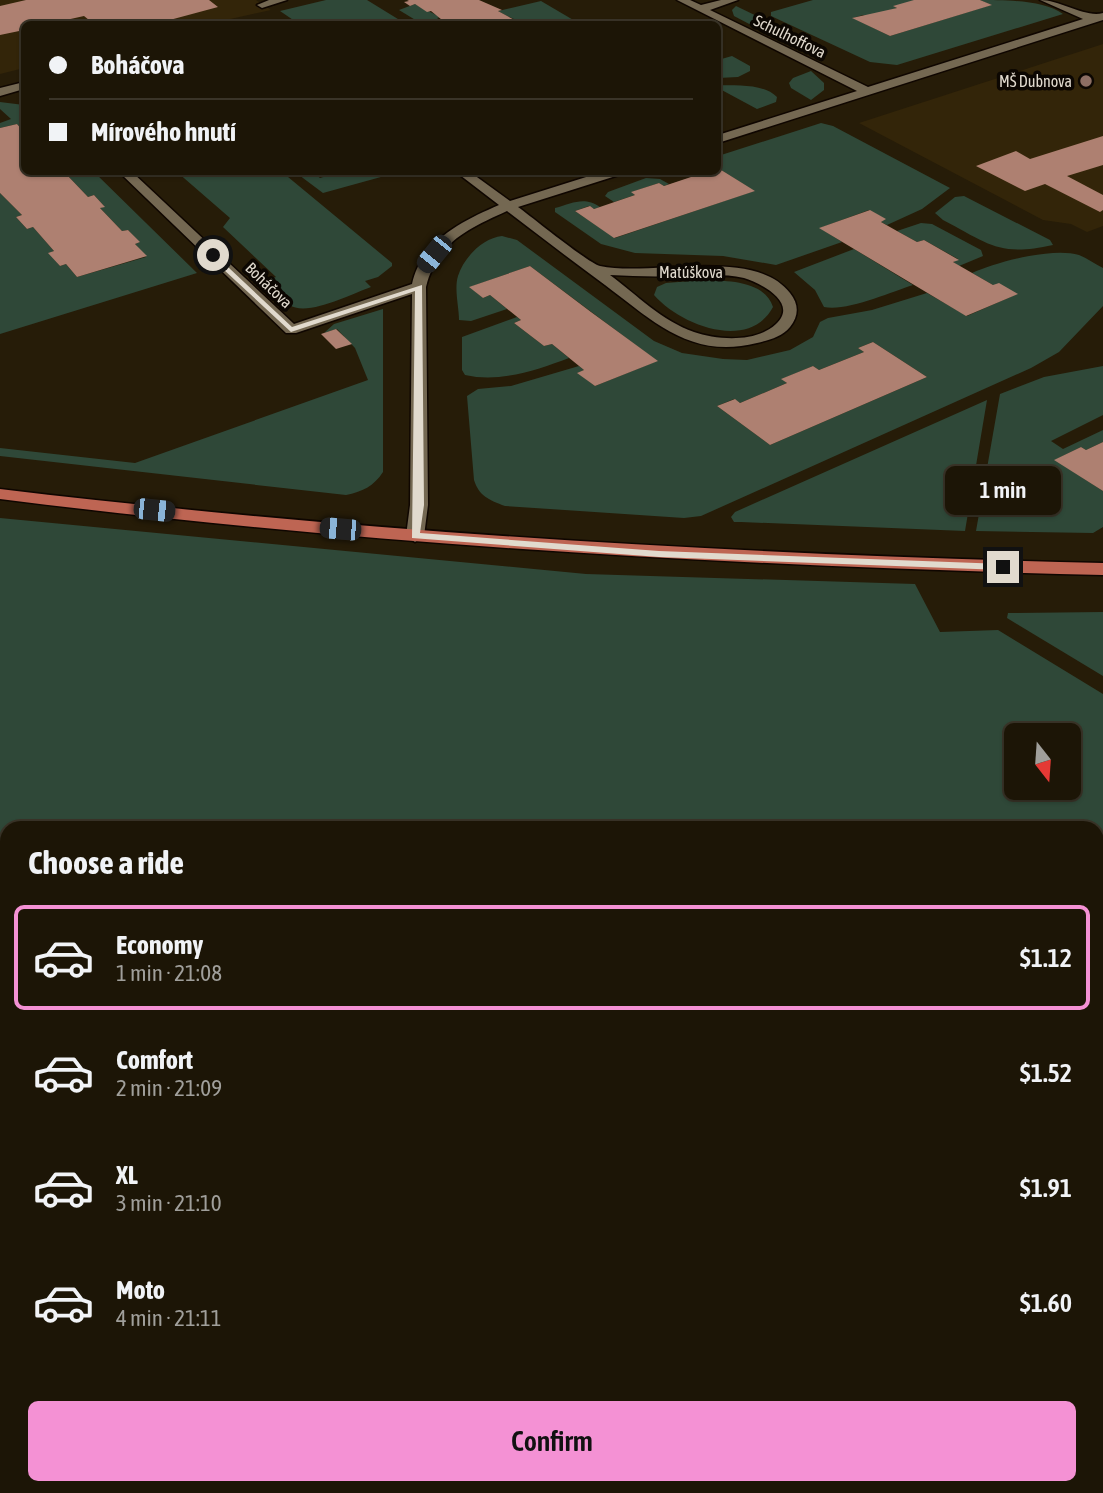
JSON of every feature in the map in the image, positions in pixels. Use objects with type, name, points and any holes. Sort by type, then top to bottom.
[{"type":"main road","points":[[0,494],[415,536],[659,554],[927,566],[1103,569]]},
{"type":"street","points":[[262,5],[282,0]]},
{"type":"street","name":"Schulhoffova","points":[[682,0],[867,92]]},
{"type":"street","name":"Schulhoffova","points":[[699,9],[733,0]]},
{"type":"street","points":[[1045,0],[1098,18]]},
{"type":"street","points":[[721,138],[1098,18]]},
{"type":"street","points":[[0,92],[21,87]]},
{"type":"street","name":"Boháčova","points":[[128,175],[291,330],[419,287]]},
{"type":"street","points":[[466,175],[508,205]]},
{"type":"street","points":[[415,536],[419,505],[419,287],[424,266],[454,233],[508,205],[604,175]]},
{"type":"street","name":"Matúškova","points":[[508,205],[594,270],[677,331],[701,340],[718,342],[756,339],[776,333],[788,322],[791,309],[787,299],[780,291],[757,277],[723,271],[594,270]]},
{"type":"shaded area","points":[[0,0],[256,0],[271,10],[222,21],[21,21],[21,69],[0,74]]},
{"type":"shaded area","points":[[1103,44],[1103,226],[1087,232],[1071,224],[1043,220],[859,123]]},
{"type":"green space","points":[[326,0],[367,0],[401,21],[295,21],[280,11]]},
{"type":"green space","points":[[813,0],[926,0],[894,6],[897,8],[867,17],[863,15],[853,18],[890,36],[991,5],[980,0],[1035,3],[1063,14],[897,65],[870,62],[771,16],[771,12]]},
{"type":"green space","points":[[541,1],[575,21],[520,21],[498,11]]},
{"type":"green space","points":[[415,4],[440,17],[437,18],[442,21],[417,21],[399,10]]},
{"type":"green space","points":[[736,6],[790,32],[774,37],[734,16],[732,10]]},
{"type":"green space","points":[[732,56],[750,66],[750,71],[738,77],[721,78],[721,59]]},
{"type":"green space","points":[[811,71],[824,83],[824,90],[811,100],[791,88],[789,83],[793,78]]},
{"type":"green space","points":[[721,85],[764,89],[777,97],[776,102],[757,109],[721,90]]},
{"type":"green space","points":[[0,102],[21,105],[21,129],[17,124],[0,128],[0,123],[11,119],[0,109]]},
{"type":"green space","points":[[821,123],[833,126],[950,188],[922,209],[887,225],[881,222],[885,219],[869,210],[820,228],[842,242],[776,265],[723,256],[635,253],[601,244],[555,212],[555,208],[573,203],[583,201],[594,204],[600,207],[594,209],[589,206],[575,211],[615,238],[754,191],[721,170],[721,155]]},
{"type":"green space","points":[[67,175],[97,175],[197,273],[0,334],[0,193],[22,215],[16,217],[27,229],[33,227],[54,251],[49,253],[60,266],[66,264],[77,277],[146,257],[135,244],[139,242],[128,230],[122,231],[100,208],[104,206],[94,195],[88,197]]},
{"type":"green space","points":[[180,175],[286,175],[392,263],[392,266],[378,277],[365,281],[371,287],[318,306],[297,308],[279,297],[264,281],[276,277],[223,227],[230,218]]},
{"type":"green space","points":[[299,175],[316,175],[320,178],[330,175],[388,175],[323,193]]},
{"type":"green space","points":[[646,178],[660,179],[669,184],[664,186],[659,183],[632,192],[635,195],[614,202],[605,196],[608,192]]},
{"type":"green space","points":[[964,196],[1050,240],[1053,245],[1020,250],[995,246],[943,220],[935,213],[955,197]]},
{"type":"green space","points":[[921,223],[932,224],[981,250],[983,256],[959,266],[953,262],[958,259],[924,240],[917,242],[897,231]]},
{"type":"green space","points":[[502,236],[517,240],[654,341],[682,353],[723,359],[747,360],[790,350],[813,337],[820,322],[828,318],[872,310],[927,293],[967,316],[1017,294],[972,273],[995,264],[1040,254],[1079,255],[1103,268],[1103,306],[1059,352],[1031,368],[701,516],[684,518],[505,506],[485,497],[474,480],[467,396],[478,389],[511,386],[579,366],[584,370],[578,373],[595,386],[657,361],[530,266],[470,287],[483,298],[490,295],[507,309],[471,321],[459,320],[456,287],[461,269],[475,250]],"holes":[[[873,342],[927,377],[770,445],[717,406],[734,399],[740,403],[787,383],[782,379],[813,366],[819,370],[864,352],[858,348]]]},
{"type":"green space","points":[[854,249],[913,285],[844,307],[824,307],[815,290],[794,272]]},
{"type":"green space","points":[[704,280],[734,282],[753,287],[768,298],[773,307],[762,321],[748,328],[732,331],[697,324],[680,316],[654,295],[657,287],[666,283]]},
{"type":"green space","points":[[383,309],[383,472],[372,485],[357,492],[346,495],[0,456],[0,448],[135,463],[368,380],[355,348],[337,329],[324,333],[334,324]]},
{"type":"green space","points":[[517,317],[521,320],[514,323],[544,346],[552,344],[569,358],[531,371],[505,376],[465,375],[462,370],[462,337]]},
{"type":"green space","points":[[1103,366],[1103,415],[1051,441],[1063,449],[1103,430],[1103,442],[1086,450],[1081,447],[1055,460],[1103,491],[1103,527],[1093,533],[976,531],[1000,394],[1044,377]]},
{"type":"green space","points":[[987,400],[965,531],[734,522],[731,517],[735,512]]},
{"type":"green space","points":[[0,518],[586,574],[915,584],[940,632],[998,630],[1103,694],[1103,821],[0,821]]},
{"type":"green space","points":[[1103,612],[1103,676],[1007,618],[1008,613]]},
{"type":"building","points":[[26,0],[209,0],[218,7],[166,21],[90,21],[84,16],[62,21],[21,21],[21,31],[0,35],[0,6]]},
{"type":"building","points":[[407,0],[479,0],[502,10],[498,11],[516,21],[443,21],[431,11],[427,12],[415,4],[410,6],[404,2],[409,1]]},
{"type":"building","points":[[914,0],[980,0],[992,5],[890,36],[852,18],[897,8],[893,6]]},
{"type":"building","points":[[17,124],[21,129],[21,175],[67,175],[88,197],[94,195],[105,207],[100,208],[122,231],[128,230],[140,242],[135,244],[147,256],[77,277],[66,264],[60,266],[48,253],[54,251],[33,227],[27,229],[16,217],[22,215],[0,193],[0,128]]},
{"type":"building","points":[[1103,136],[1103,165],[1067,176],[1103,195],[1103,210],[1100,212],[1045,184],[1025,191],[976,166],[1016,151],[1030,159]]},
{"type":"building","points":[[721,170],[755,191],[614,238],[575,211],[590,206],[594,209],[635,195],[631,192],[659,183],[664,186],[697,175],[721,175]]},
{"type":"building","points":[[870,210],[886,219],[881,222],[917,242],[924,240],[959,260],[953,262],[993,285],[999,283],[1018,294],[966,316],[819,228]]},
{"type":"building","points":[[530,266],[658,361],[595,386],[577,373],[584,370],[552,344],[544,346],[514,323],[521,320],[490,295],[483,298],[469,287]]},
{"type":"building","points":[[336,329],[352,344],[336,349],[321,334]]},
{"type":"building","points":[[873,342],[927,377],[770,445],[717,406],[735,399],[740,403],[787,383],[781,379],[813,366],[819,370],[864,352],[858,348]]},
{"type":"building","points":[[1103,442],[1103,491],[1054,460],[1081,447],[1086,450]]},
{"type":"place","name":"MŠ Dubnova","points":[[1086,81]]},
{"type":"route","points":[[213,255],[291,330],[419,287],[419,505],[415,536],[659,554],[1003,567]]}]
